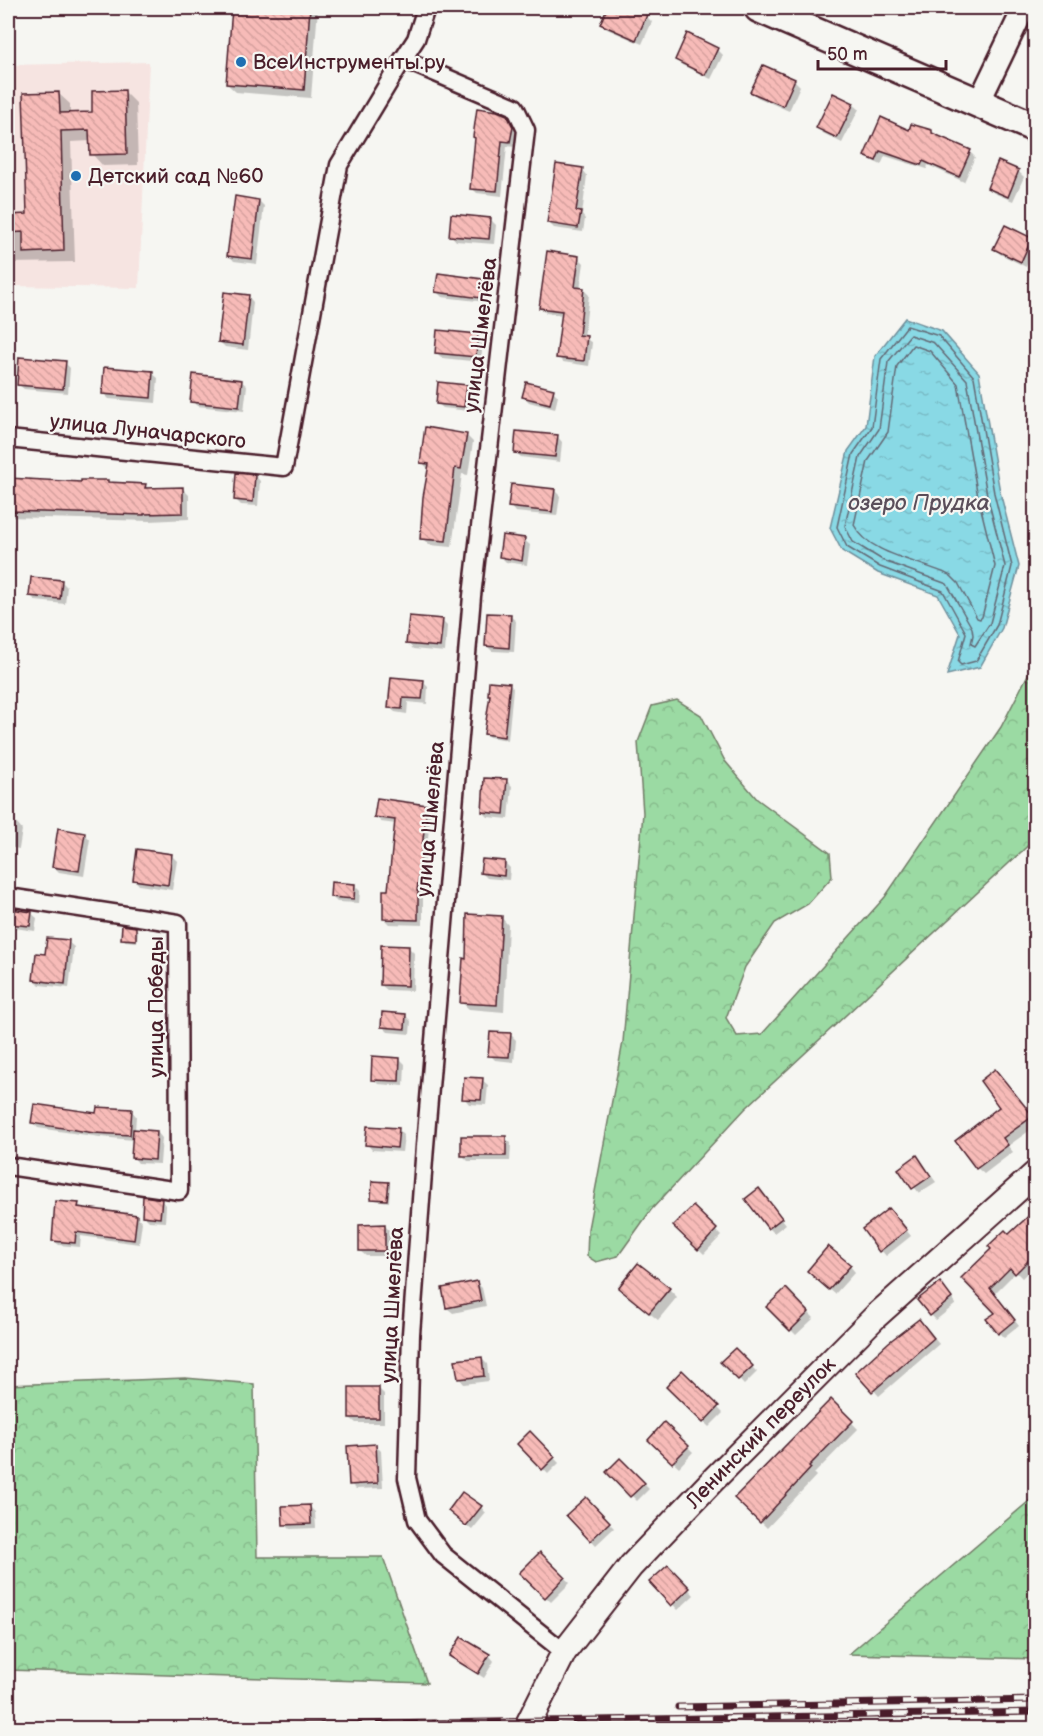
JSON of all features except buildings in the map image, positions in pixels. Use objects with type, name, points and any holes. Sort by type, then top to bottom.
[{"type":"highway","points":[[759,8],[1035,128]]},
{"type":"main road","name":"Ленинский переулок","points":[[526,1728],[564,1652],[631,1566],[876,1316],[1035,1173]]},
{"type":"street","points":[[403,59],[416,39],[426,8]]},
{"type":"street","points":[[979,102],[1024,8]]},
{"type":"street","name":"улица Луначарского","points":[[8,439],[284,466],[339,165],[403,59]]},
{"type":"street","name":"улица Шмелёва","points":[[403,59],[515,107],[526,130],[471,596],[411,1334],[407,1478],[417,1520],[443,1555],[564,1652]]},
{"type":"street","name":"улица Победы","points":[[8,897],[178,924],[179,1191],[8,1166]]},
{"type":"shaded area","name":"Детский сад №60","points":[[149,62],[139,288],[8,286],[8,65]]},
{"type":"green space","points":[[1035,661],[1035,839],[745,1109],[651,1210],[618,1256],[596,1262],[587,1256],[588,1229],[623,1042],[643,813],[638,742],[652,706],[677,700],[701,715],[725,761],[757,799],[830,853],[832,877],[808,904],[775,923],[745,967],[726,1018],[737,1036],[762,1034],[885,897],[1001,727]]},
{"type":"green space","points":[[185,1378],[254,1384],[257,1557],[383,1557],[427,1683],[8,1670],[8,1385]]},
{"type":"green space","points":[[1035,1496],[1035,1659],[849,1654]]},
{"type":"water","name":"озеро Прудка","points":[[905,318],[942,331],[979,373],[1000,492],[1019,566],[1002,628],[980,667],[947,675],[960,634],[938,595],[878,573],[842,551],[830,528],[848,451],[866,426],[875,356]]},
{"type":"railway","points":[[678,1707],[1036,1700]]},
{"type":"railway","points":[[166,1728],[1036,1712]]},
{"type":"railway","points":[[701,1728],[782,1727]]},
{"type":"place","name":"ВсеИнструменты.ру","points":[[241,62]]},
{"type":"place","name":"Детский сад №60","points":[[76,176]]}]
